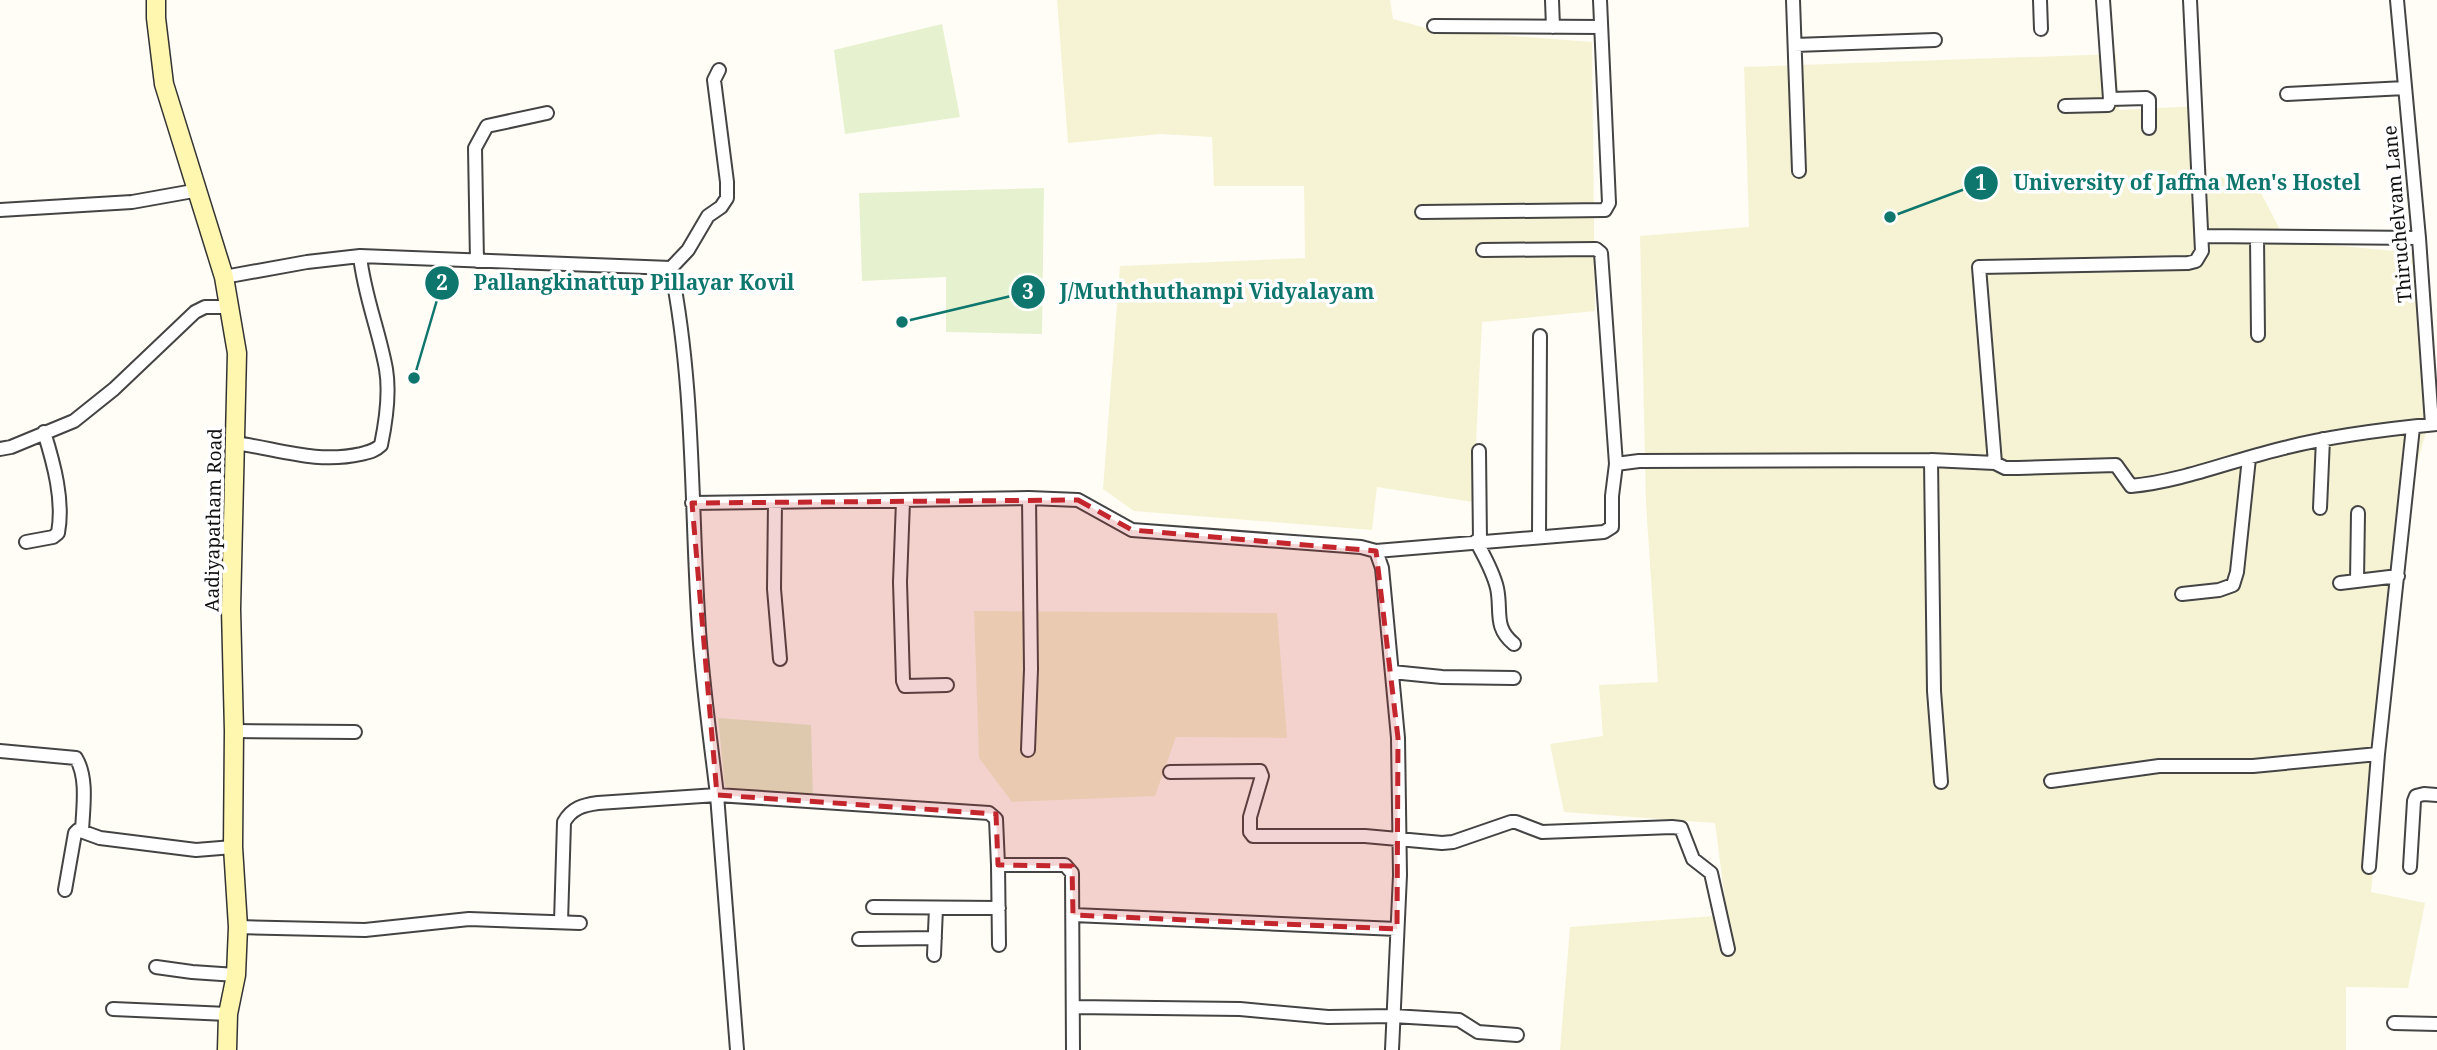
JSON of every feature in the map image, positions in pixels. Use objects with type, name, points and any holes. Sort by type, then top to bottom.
[{"type":"street","name":"Aadiyapatham Road","points":[[156,0],[164,84],[224,277],[237,352],[231,609],[233,847],[238,927],[236,975],[228,1014],[227,1050]]},
{"type":"street","points":[[1552,0],[1553,27]]},
{"type":"street","points":[[1422,212],[1605,210],[1609,203],[1600,0]]},
{"type":"street","points":[[1793,0],[1798,171]]},
{"type":"street","points":[[2040,0],[2041,29]]},
{"type":"street","points":[[2064,106],[2108,105],[2110,99],[2102,0]]},
{"type":"street","points":[[1995,463],[1979,267],[2188,263],[2196,261],[2202,251],[2190,0]]},
{"type":"street","name":"Thiruchelvam Lane","points":[[2397,0],[2435,424]]},
{"type":"street","points":[[1434,26],[1601,27]]},
{"type":"street","points":[[1795,46],[1935,40]]},
{"type":"street","points":[[224,277],[307,262],[360,256],[671,268],[688,250],[708,216],[721,208],[727,198],[714,80],[719,70]]},
{"type":"street","points":[[2287,94],[2405,88]]},
{"type":"street","points":[[2110,99],[2149,100],[2149,128]]},
{"type":"street","points":[[477,261],[475,148],[486,126],[547,113]]},
{"type":"street","points":[[0,210],[132,202],[199,190]]},
{"type":"street","points":[[2202,236],[2419,238]]},
{"type":"street","points":[[2257,237],[2258,335]]},
{"type":"street","points":[[692,503],[1029,498],[1077,500],[1132,530],[1361,547],[1376,551],[1609,530],[1612,527],[1616,464],[1601,253],[1596,249],[1483,250]]},
{"type":"street","points":[[235,443],[313,458],[357,454],[377,450],[381,445],[387,393],[386,370],[362,279],[360,256]]},
{"type":"street","points":[[671,268],[680,313],[688,404],[698,618],[717,795],[737,1050]]},
{"type":"street","points":[[0,449],[74,421],[114,389],[195,312],[205,307],[229,307]]},
{"type":"street","points":[[1539,536],[1540,336]]},
{"type":"street","points":[[1616,464],[1703,460],[1931,460],[1995,463],[2005,468],[2116,465],[2131,486],[2185,475],[2323,439],[2435,424]]},
{"type":"street","points":[[2369,867],[2378,754],[2413,428]]},
{"type":"street","points":[[26,542],[53,537],[58,533],[60,523],[55,467],[44,432]]},
{"type":"street","points":[[2320,508],[2323,439]]},
{"type":"street","points":[[1479,451],[1478,541],[1497,588],[1501,631],[1514,644]]},
{"type":"street","points":[[2182,594],[2219,590],[2233,585],[2237,572],[2249,458]]},
{"type":"street","points":[[1931,460],[1934,691],[1941,782]]},
{"type":"street","points":[[1028,750],[1031,669],[1029,498]]},
{"type":"street","points":[[903,501],[900,582],[903,681],[905,686],[947,685]]},
{"type":"street","points":[[775,502],[774,589],[780,659]]},
{"type":"street","points":[[2357,581],[2358,513]]},
{"type":"street","points":[[1376,551],[1382,568],[1398,738],[1399,839],[1392,1050]]},
{"type":"street","points":[[2340,583],[2398,576]]},
{"type":"street","points":[[1392,673],[1514,678]]},
{"type":"street","points":[[234,732],[355,732]]},
{"type":"street","points":[[0,751],[76,758],[81,766],[83,779],[82,831]]},
{"type":"street","points":[[2051,781],[2159,766],[2253,766],[2378,754]]},
{"type":"street","points":[[1170,772],[1260,771],[1262,776],[1250,817],[1250,832],[1253,836],[1365,836],[1442,843],[1516,822],[1542,832],[1681,828],[1693,859],[1711,873],[1728,949]]},
{"type":"street","points":[[561,922],[564,822],[571,811],[598,803],[717,795],[989,813],[996,819],[999,945]]},
{"type":"street","points":[[2410,867],[2414,801],[2416,796],[2437,795]]},
{"type":"street","points":[[65,890],[75,833],[78,830],[100,838],[196,850],[233,847]]},
{"type":"street","points":[[998,865],[1065,865],[1070,868],[1073,915],[1073,1050]]},
{"type":"street","points":[[873,907],[999,908]]},
{"type":"street","points":[[934,955],[936,908]]},
{"type":"street","points":[[1073,915],[1397,929]]},
{"type":"street","points":[[238,927],[365,930],[469,919],[580,923]]},
{"type":"street","points":[[859,939],[935,937]]},
{"type":"street","points":[[156,967],[236,975]]},
{"type":"street","points":[[1073,1007],[1240,1009],[1328,1017],[1393,1016],[1459,1020],[1478,1032],[1517,1035]]},
{"type":"street","points":[[113,1009],[228,1014]]},
{"type":"street","points":[[2394,1023],[2437,1024]]},
{"type":"highlighted area","points":[[1078,500],[1132,530],[1376,551],[1398,738],[1397,929],[1073,915],[1072,866],[998,865],[996,814],[717,795],[692,503]]},
{"type":"shaded area","points":[[1057,0],[1390,0],[1393,19],[1433,30],[1592,42],[1595,311],[1482,322],[1473,502],[1377,487],[1372,530],[1134,511],[1103,489],[1120,266],[1305,258],[1304,186],[1214,186],[1212,137],[1161,134],[1068,143]]},
{"type":"shaded area","points":[[2116,54],[2119,110],[2200,106],[2207,177],[2253,178],[2286,241],[2417,253],[2430,417],[2410,490],[2371,892],[2425,903],[2408,988],[2346,987],[2346,1050],[1560,1050],[1570,927],[1727,915],[1715,823],[1564,812],[1550,744],[1603,736],[1599,685],[1658,682],[1646,504],[1640,236],[1749,227],[1744,67]]},
{"type":"shaded area","points":[[974,611],[1277,613],[1287,738],[1176,737],[1155,796],[1012,802],[979,758]]},
{"type":"green space","points":[[942,24],[960,117],[845,134],[834,50]]},
{"type":"green space","points":[[1044,188],[1042,334],[946,332],[946,277],[862,281],[859,193]]},
{"type":"green space","points":[[718,718],[811,725],[813,799],[725,787]]},
{"type":"place","name":"University of Jaffna Men's Hostel","points":[[1890,217]]},
{"type":"place","name":"J/Muththuthampi Vidyalayam","points":[[902,322]]},
{"type":"place","name":"Pallangkinattup Pillayar Kovil","points":[[414,378]]}]
